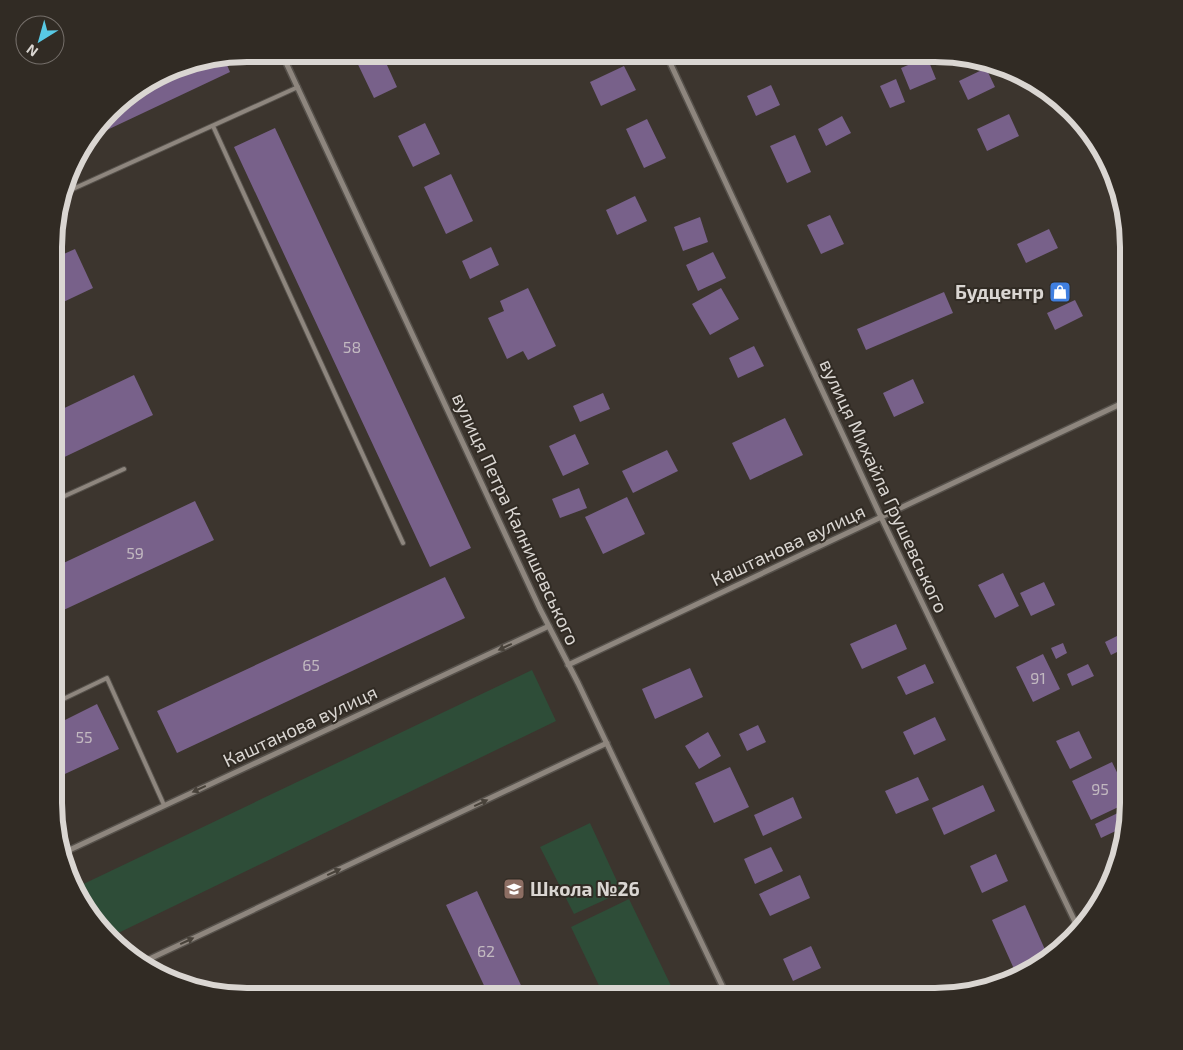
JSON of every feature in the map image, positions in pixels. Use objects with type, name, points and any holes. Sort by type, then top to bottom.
[{"type":"street","name":"вулиця Петра Калнишевського","points":[[286,62],[549,626],[607,743],[723,988]]},
{"type":"street","name":"вулиця Михайла Грушевського","points":[[670,62],[881,518],[1076,923]]},
{"type":"street","name":"Каштанова вулиця","points":[[568,665],[1120,404]]},
{"type":"street","name":"Каштанова вулиця","points":[[69,850],[549,626]]},
{"type":"street","points":[[149,959],[607,743]]},
{"type":"lane","points":[[72,190],[298,87]]},
{"type":"lane","points":[[213,126],[402,543]]},
{"type":"lane","points":[[62,497],[124,469]]},
{"type":"lane","points":[[62,700],[107,678],[164,806]]},
{"type":"green space","points":[[532,670],[556,721],[117,933],[101,915],[82,885]]},
{"type":"green space","points":[[590,823],[622,892],[574,914],[540,847]]},
{"type":"green space","points":[[629,899],[672,988],[600,988],[571,927]]},
{"type":"building","points":[[357,62],[386,62],[397,87],[374,98]]},
{"type":"building","points":[[915,62],[929,62],[936,79],[910,90],[901,68]]},
{"type":"building","points":[[226,64],[230,72],[104,132],[126,108],[155,87],[188,72],[211,66]]},
{"type":"building","points":[[624,66],[636,90],[601,106],[590,82]]},
{"type":"building","points":[[984,69],[987,70],[995,87],[968,100],[959,81]]},
{"type":"building","points":[[896,79],[905,102],[890,108],[880,86]]},
{"type":"building","points":[[771,85],[780,105],[756,116],[747,96]]},
{"type":"building","points":[[1009,114],[1019,136],[987,151],[977,129]]},
{"type":"building","points":[[842,116],[851,133],[826,146],[818,129]]},
{"type":"building","points":[[647,119],[666,158],[644,168],[626,129]]},
{"type":"building","points":[[425,123],[440,154],[413,167],[398,136]]},
{"type":"building","points":[[275,128],[471,548],[430,567],[234,147]]},
{"type":"building","points":[[795,135],[811,172],[787,183],[770,146]]},
{"type":"building","points":[[451,174],[473,221],[446,234],[424,187]]},
{"type":"building","points":[[635,196],[647,221],[617,235],[606,210]]},
{"type":"building","points":[[830,215],[844,244],[821,254],[807,225]]},
{"type":"building","points":[[700,217],[708,242],[683,251],[674,227]]},
{"type":"building","points":[[1049,229],[1058,248],[1026,263],[1017,244]]},
{"type":"building","points":[[491,247],[499,265],[470,279],[462,261]]},
{"type":"building","points":[[75,249],[93,288],[62,303],[62,255]]},
{"type":"building","points":[[713,252],[726,278],[698,291],[686,265]]},
{"type":"building","points":[[528,288],[556,346],[528,360],[523,351],[507,359],[488,318],[504,311],[500,301]]},
{"type":"building","points":[[721,288],[739,319],[710,335],[692,304]]},
{"type":"building","points":[[944,292],[953,313],[866,350],[857,329]]},
{"type":"building","points":[[1075,300],[1083,316],[1055,330],[1047,313]]},
{"type":"building","points":[[754,346],[764,366],[738,378],[729,358]]},
{"type":"building","points":[[134,375],[153,415],[62,458],[62,409]]},
{"type":"building","points":[[913,379],[924,403],[894,417],[883,393]]},
{"type":"building","points":[[603,393],[610,409],[580,422],[573,406]]},
{"type":"building","points":[[785,418],[803,455],[750,480],[732,443]]},
{"type":"building","points":[[575,434],[589,464],[563,476],[549,446]]},
{"type":"building","points":[[667,450],[678,471],[633,493],[622,471]]},
{"type":"building","points":[[579,488],[587,508],[560,518],[552,499]]},
{"type":"building","points":[[627,497],[645,534],[603,554],[585,517]]},
{"type":"building","points":[[195,501],[214,540],[62,611],[62,564]]},
{"type":"building","points":[[1003,573],[1019,606],[995,618],[978,585]]},
{"type":"building","points":[[445,577],[465,618],[177,753],[157,711]]},
{"type":"building","points":[[1044,582],[1055,605],[1031,616],[1020,593]]},
{"type":"building","points":[[896,624],[907,649],[862,669],[850,644]]},
{"type":"building","points":[[1120,634],[1120,650],[1111,655],[1105,642]]},
{"type":"building","points":[[1063,643],[1067,653],[1056,659],[1051,648]]},
{"type":"building","points":[[1043,654],[1060,689],[1033,702],[1016,667]]},
{"type":"building","points":[[925,664],[934,683],[906,695],[897,677]]},
{"type":"building","points":[[1088,664],[1094,676],[1072,686],[1067,674]]},
{"type":"building","points":[[690,668],[703,697],[655,719],[642,689]]},
{"type":"building","points":[[97,704],[119,749],[62,775],[62,722]]},
{"type":"building","points":[[935,717],[946,740],[914,755],[903,732]]},
{"type":"building","points":[[758,725],[766,742],[747,751],[739,734]]},
{"type":"building","points":[[1079,731],[1092,758],[1070,769],[1056,741]]},
{"type":"building","points":[[708,732],[721,756],[699,769],[685,746]]},
{"type":"building","points":[[1112,762],[1120,778],[1120,806],[1091,820],[1072,781]]},
{"type":"building","points":[[730,767],[749,807],[714,823],[695,783]]},
{"type":"building","points":[[918,777],[929,800],[896,814],[885,791]]},
{"type":"building","points":[[983,785],[995,811],[944,835],[932,808]]},
{"type":"building","points":[[793,797],[802,818],[763,836],[754,815]]},
{"type":"building","points":[[1120,812],[1119,830],[1101,838],[1095,824]]},
{"type":"building","points":[[771,847],[783,871],[755,884],[744,859]]},
{"type":"building","points":[[996,854],[1008,881],[982,893],[970,866]]},
{"type":"building","points":[[800,875],[810,898],[770,916],[759,894]]},
{"type":"building","points":[[477,891],[522,988],[485,988],[446,905]]},
{"type":"building","points":[[1025,905],[1046,951],[1029,962],[1014,969],[992,920]]},
{"type":"building","points":[[811,946],[821,968],[793,981],[783,959]]},
{"type":"place","name":"Будцентр","points":[[1060,292]]},
{"type":"place","name":"Школа №26","points":[[514,889]]}]
